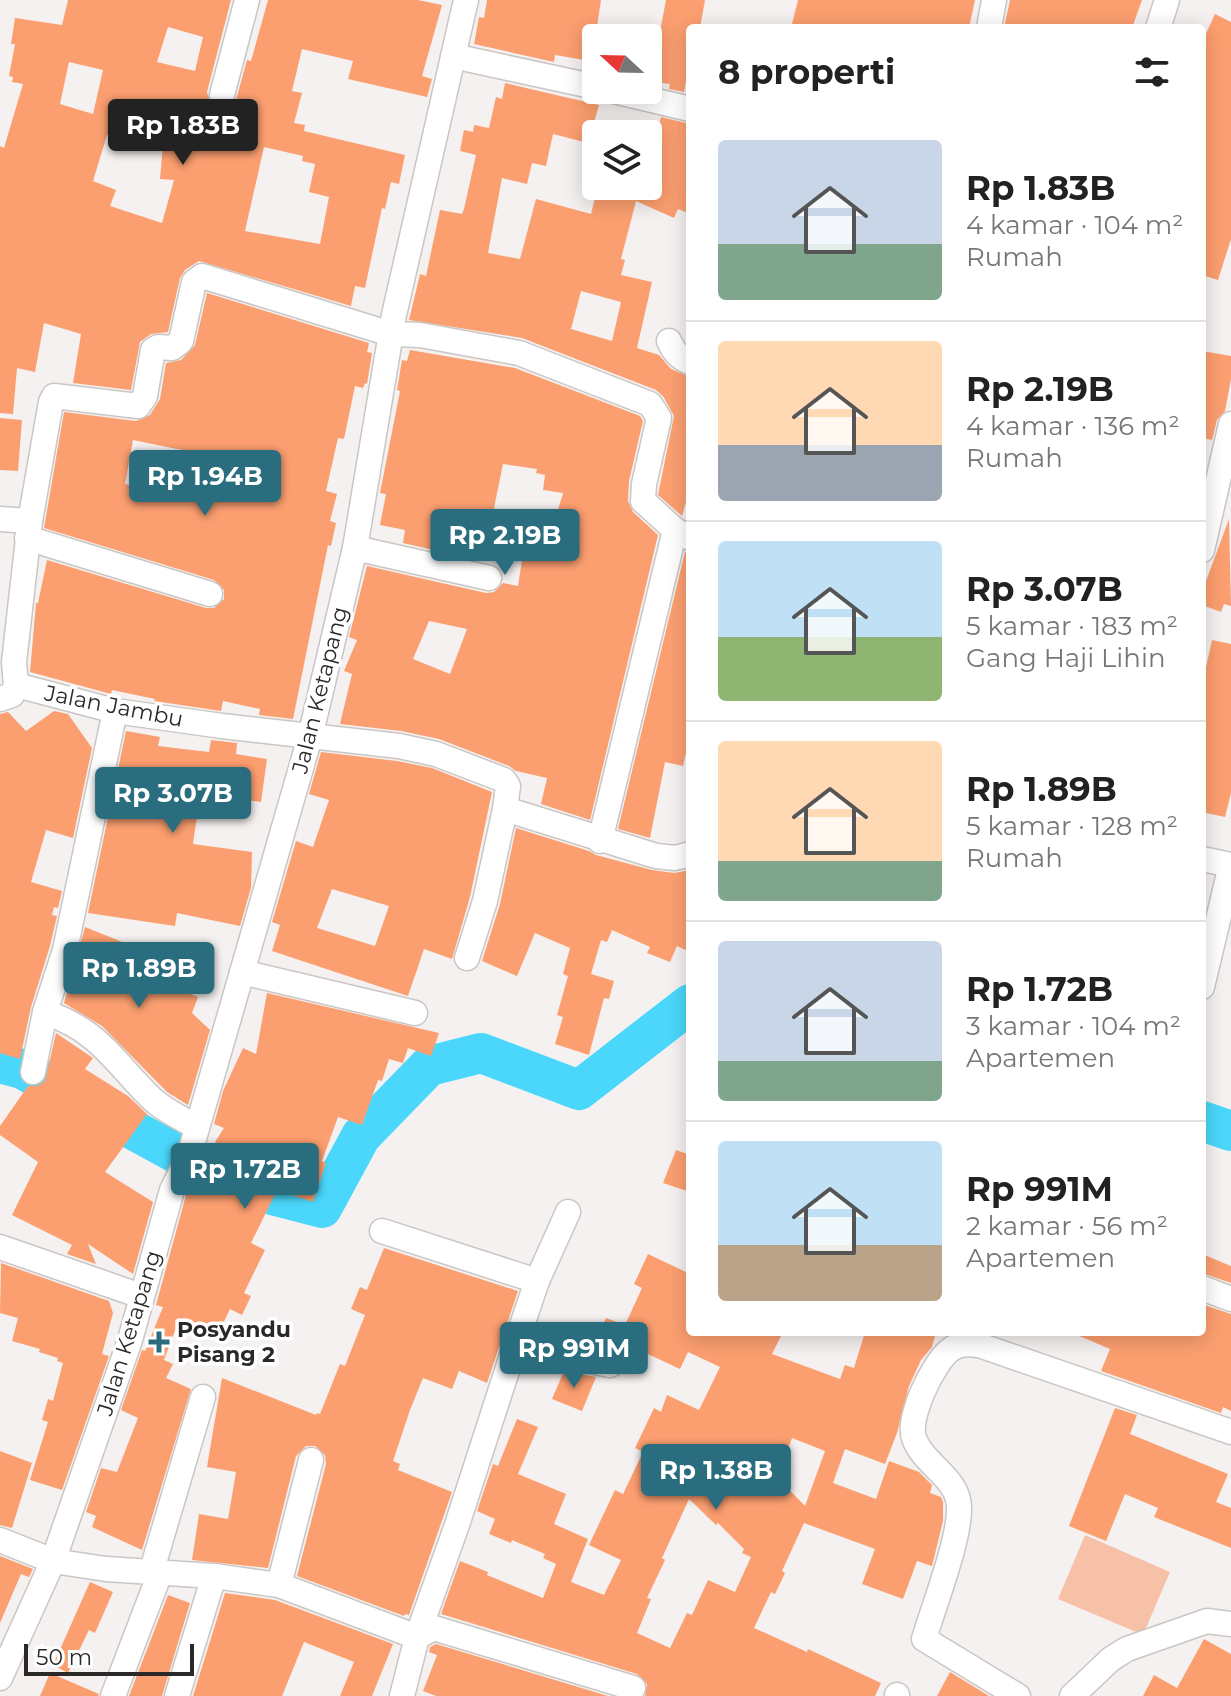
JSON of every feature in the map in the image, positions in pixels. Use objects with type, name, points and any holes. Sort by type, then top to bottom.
[{"type":"street","points":[[222,95],[247,0]]},
{"type":"street","name":"Jalan Ketapang","points":[[0,1678],[53,1561],[130,1340],[169,1201],[197,1127],[310,737],[355,548],[391,334],[466,0]]},
{"type":"street","points":[[990,24],[994,0]]},
{"type":"street","points":[[1159,24],[1167,0]]},
{"type":"street","points":[[453,56],[582,84]]},
{"type":"street","points":[[662,102],[686,108]]},
{"type":"street","name":"Jalan Jambu","points":[[391,334],[198,277],[194,282],[181,341],[172,348],[158,347],[153,350],[144,399],[138,406],[61,395],[52,399],[28,530],[8,692],[115,711],[373,743],[436,754],[504,780],[508,786],[505,809]]},
{"type":"street","points":[[391,334],[420,335],[519,353],[650,404],[659,418],[643,499],[683,534],[600,841]]},
{"type":"street","points":[[669,341],[673,350],[686,359]]},
{"type":"street","points":[[1206,533],[1231,424]]},
{"type":"street","points":[[0,519],[210,594]]},
{"type":"street","points":[[355,548],[489,578]]},
{"type":"street","points":[[33,1072],[45,1012],[65,950],[115,711]]},
{"type":"street","points":[[467,958],[485,901],[505,809],[656,856],[675,858],[686,855]]},
{"type":"street","points":[[1206,860],[1231,865],[1206,970]]},
{"type":"street","points":[[242,972],[415,1013]]},
{"type":"street","points":[[45,1012],[68,1020],[101,1042],[149,1096],[197,1127]]},
{"type":"street","points":[[402,1696],[417,1637],[537,1281],[568,1212]]},
{"type":"street","points":[[382,1231],[537,1281]]},
{"type":"street","points":[[0,1247],[141,1296]]},
{"type":"street","points":[[1206,1290],[1231,1299]]},
{"type":"street","points":[[1018,1696],[924,1639],[960,1507],[955,1488],[917,1444],[912,1426],[926,1384],[943,1357],[959,1345],[979,1345],[1231,1432]]},
{"type":"street","points":[[515,1346],[610,1365]]},
{"type":"street","points":[[113,1696],[156,1573],[203,1397]]},
{"type":"street","points":[[279,1585],[311,1460]]},
{"type":"street","points":[[0,1540],[53,1561],[279,1585],[417,1637],[434,1628],[633,1688]]},
{"type":"street","points":[[177,1696],[214,1576]]},
{"type":"street","points":[[1072,1696],[1111,1659],[1127,1649],[1207,1621],[1231,1624]]},
{"type":"shaded area","points":[[1085,1535],[1170,1572],[1143,1635],[1058,1599]]},
{"type":"building","points":[[68,0],[231,0],[207,92],[211,105],[219,110],[232,106],[236,100],[247,60],[251,61],[268,0],[418,0],[442,5],[422,76],[432,79],[427,97],[348,79],[353,61],[302,49],[292,91],[302,93],[294,123],[305,125],[304,131],[405,155],[399,184],[391,182],[385,209],[382,208],[365,288],[355,286],[351,306],[199,261],[185,270],[180,278],[168,332],[151,334],[140,342],[131,390],[73,383],[81,334],[44,323],[35,372],[17,368],[13,414],[0,413],[0,146],[4,148],[23,84],[12,82],[13,77],[9,76],[15,44],[11,44],[15,18],[62,25]],"holes":[[[168,27],[203,37],[195,71],[157,62]],[[69,62],[103,70],[93,114],[60,104]],[[107,135],[163,144],[160,179],[174,180],[162,223],[110,206],[116,190],[93,181]],[[264,147],[303,156],[302,161],[315,164],[309,192],[329,197],[320,244],[245,231]]]},
{"type":"building","points":[[487,0],[601,0],[597,24],[582,24],[582,60],[555,55],[554,62],[474,44],[479,17],[484,18]]},
{"type":"building","points":[[666,0],[705,0],[701,24],[686,24],[684,92],[669,89],[670,84],[662,83],[661,24]]},
{"type":"building","points":[[798,0],[975,0],[970,24],[792,24]]},
{"type":"building","points":[[1010,0],[1142,0],[1133,24],[1005,24]]},
{"type":"building","points":[[1215,14],[1231,22],[1231,239],[1218,280],[1206,276],[1206,33]]},
{"type":"building","points":[[505,83],[582,101],[582,104],[599,105],[595,120],[582,120],[582,141],[553,134],[546,166],[532,163],[527,184],[502,178],[488,253],[520,259],[536,199],[591,214],[594,200],[662,200],[661,117],[686,123],[686,212],[678,209],[674,218],[636,201],[621,259],[625,260],[621,275],[652,282],[637,348],[659,355],[671,369],[686,375],[686,502],[682,516],[658,495],[674,416],[656,390],[522,338],[409,320],[420,274],[426,276],[440,210],[462,214],[464,209],[476,155],[460,151],[464,130],[473,132],[474,125],[489,128],[496,97],[502,99]],"holes":[[[581,291],[621,302],[612,341],[571,329]]]},
{"type":"building","points":[[207,293],[369,343],[367,352],[372,353],[367,384],[363,388],[355,386],[344,439],[338,438],[326,491],[337,494],[330,521],[336,523],[331,546],[328,545],[293,719],[259,715],[260,709],[223,701],[221,711],[154,701],[112,690],[111,694],[30,672],[36,603],[47,560],[206,608],[214,608],[224,599],[224,590],[214,580],[44,528],[64,412],[136,421],[150,415],[160,399],[166,363],[181,360],[195,345]],"holes":[[[133,440],[206,455],[195,501],[125,484]]]},
{"type":"building","points":[[410,350],[515,368],[640,416],[643,421],[629,481],[628,501],[633,512],[658,535],[590,820],[541,804],[547,778],[516,771],[439,739],[340,724],[352,674],[344,671],[357,640],[349,637],[367,566],[486,593],[494,592],[503,583],[518,586],[526,534],[550,537],[563,493],[543,490],[545,475],[536,473],[537,469],[503,464],[493,513],[484,512],[473,559],[403,543],[405,530],[380,525],[386,494],[380,493],[400,391],[397,390],[402,360],[407,361]],"holes":[[[429,621],[467,629],[450,674],[413,659]]]},
{"type":"building","points":[[1206,352],[1231,356],[1231,379],[1225,411],[1217,420],[1212,440],[1206,439]]},
{"type":"building","points":[[0,418],[22,420],[18,471],[0,470]]},
{"type":"building","points":[[1229,519],[1231,606],[1224,604],[1221,612],[1206,606],[1206,581]]},
{"type":"building","points":[[686,552],[686,753],[683,766],[665,762],[650,838],[618,829]]},
{"type":"building","points":[[1212,640],[1231,644],[1231,793],[1225,817],[1206,813],[1206,668]]},
{"type":"building","points":[[54,711],[68,714],[92,748],[73,838],[46,830],[31,882],[62,891],[58,908],[54,907],[52,915],[57,916],[20,1059],[0,1053],[0,714],[8,712],[26,731]]},
{"type":"building","points":[[126,731],[160,737],[158,746],[209,752],[211,740],[237,743],[236,754],[267,759],[261,802],[200,794],[193,844],[252,852],[251,888],[240,926],[177,913],[175,926],[88,913]]},
{"type":"building","points":[[321,752],[432,768],[492,792],[470,897],[452,959],[424,949],[408,996],[272,951],[280,925],[272,922],[296,841],[313,847],[329,800],[309,794]],"holes":[[[332,889],[389,906],[375,946],[317,928]]]},
{"type":"building","points":[[516,828],[652,870],[674,873],[686,871],[686,950],[677,946],[670,962],[647,953],[650,947],[612,930],[607,942],[601,940],[591,974],[614,981],[609,999],[604,998],[589,1055],[555,1044],[563,1017],[557,1015],[568,976],[563,974],[570,948],[535,933],[517,976],[482,961],[500,904]]},
{"type":"building","points":[[85,927],[162,958],[153,979],[198,997],[192,1013],[210,1030],[188,1105],[167,1092],[102,1026],[64,1003]]},
{"type":"building","points":[[267,993],[439,1033],[431,1056],[408,1048],[403,1063],[389,1059],[362,1125],[338,1117],[322,1161],[326,1163],[313,1202],[277,1190],[251,1243],[265,1250],[244,1293],[251,1296],[242,1315],[230,1309],[216,1338],[179,1320],[164,1360],[173,1364],[166,1378],[191,1389],[142,1550],[92,1527],[96,1516],[86,1512],[101,1468],[117,1472],[138,1418],[121,1410],[142,1350],[145,1351],[163,1307],[156,1305],[186,1195],[197,1173],[201,1175],[221,1148],[215,1142],[224,1128],[214,1124],[223,1091],[243,1048],[256,1054]]},
{"type":"building","points":[[56,1033],[93,1058],[85,1069],[128,1096],[147,1114],[105,1172],[153,1202],[133,1274],[88,1244],[96,1264],[67,1254],[72,1245],[12,1215],[38,1162],[0,1135],[0,1126],[28,1086],[37,1086],[45,1081]]},
{"type":"building","points":[[676,1150],[686,1154],[686,1191],[663,1183]]},
{"type":"building","points":[[384,1248],[518,1291],[487,1383],[459,1371],[452,1389],[423,1378],[410,1410],[393,1461],[400,1464],[398,1470],[452,1492],[409,1615],[404,1616],[297,1576],[326,1464],[325,1455],[315,1446],[306,1446],[296,1456],[268,1568],[192,1560],[199,1514],[228,1519],[236,1472],[207,1467],[222,1378],[320,1414],[340,1364],[345,1366],[365,1315],[351,1309],[360,1287],[367,1290]]},
{"type":"building","points":[[648,1254],[686,1272],[686,1336],[781,1336],[772,1354],[840,1379],[845,1365],[854,1368],[864,1336],[935,1336],[932,1347],[921,1360],[909,1386],[885,1464],[845,1449],[833,1483],[876,1499],[889,1461],[919,1472],[932,1485],[930,1493],[941,1497],[943,1502],[943,1521],[932,1566],[917,1561],[903,1599],[862,1584],[875,1549],[804,1523],[775,1594],[771,1592],[754,1628],[881,1683],[875,1696],[645,1696],[647,1684],[637,1674],[441,1614],[460,1561],[543,1598],[556,1564],[543,1558],[545,1554],[489,1534],[495,1519],[477,1511],[493,1464],[498,1466],[517,1419],[538,1427],[518,1474],[566,1494],[554,1524],[588,1539],[571,1582],[604,1595],[621,1560],[589,1545],[615,1490],[623,1494],[643,1452],[635,1448],[654,1408],[661,1412],[667,1395],[699,1410],[720,1367],[688,1352],[680,1369],[622,1342],[619,1348],[597,1339],[606,1318],[625,1325],[642,1288],[634,1284]],"holes":[[[792,1438],[825,1451],[805,1506],[778,1478]],[[689,1499],[716,1525],[718,1523],[744,1549],[742,1553],[751,1557],[735,1592],[708,1580],[692,1615],[687,1613],[670,1648],[637,1633],[651,1599],[647,1598],[665,1560],[662,1558]]]},
{"type":"building","points":[[1206,1256],[1231,1266],[1231,1283],[1206,1274]]},
{"type":"building","points":[[1,1263],[109,1301],[113,1313],[102,1354],[109,1356],[62,1490],[30,1480],[48,1422],[42,1420],[48,1399],[53,1401],[63,1363],[57,1361],[58,1358],[39,1352],[40,1349],[12,1341],[18,1318],[0,1313]]},
{"type":"building","points":[[1206,1306],[1231,1314],[1231,1411],[1223,1407],[1221,1413],[1101,1371],[1110,1349],[1079,1336],[1206,1336]]},
{"type":"building","points":[[564,1371],[596,1377],[582,1411],[552,1399]]},
{"type":"building","points":[[1115,1408],[1137,1415],[1130,1434],[1228,1474],[1216,1502],[1231,1508],[1231,1548],[1154,1517],[1158,1508],[1125,1494],[1106,1541],[1069,1526]]},
{"type":"building","points":[[0,1451],[32,1463],[12,1528],[0,1525]]},
{"type":"building","points":[[0,1556],[33,1569],[29,1577],[21,1574],[0,1623]]},
{"type":"building","points":[[90,1582],[113,1592],[95,1633],[89,1630],[68,1673],[53,1665]]},
{"type":"building","points":[[225,1593],[275,1600],[393,1644],[372,1696],[340,1696],[354,1662],[304,1642],[282,1696],[193,1696]]},
{"type":"building","points":[[168,1595],[190,1603],[162,1696],[129,1696]]},
{"type":"building","points":[[1204,1639],[1231,1654],[1231,1696],[1143,1696],[1154,1675],[1177,1688]]},
{"type":"building","points":[[436,1644],[608,1696],[436,1696],[423,1691],[437,1655],[429,1652],[430,1647]]},
{"type":"building","points":[[950,1672],[989,1696],[937,1696]]},
{"type":"building","points":[[50,1673],[99,1694],[40,1696]]},
{"type":"waterway","points":[[0,1063],[22,1069],[234,1185],[322,1208],[361,1136],[429,1066],[481,1053],[579,1090],[686,1007]]},
{"type":"waterway","points":[[1206,1122],[1231,1131]]},
{"type":"place","name":"Posyandu Pisang 2","points":[[159,1342]]}]
